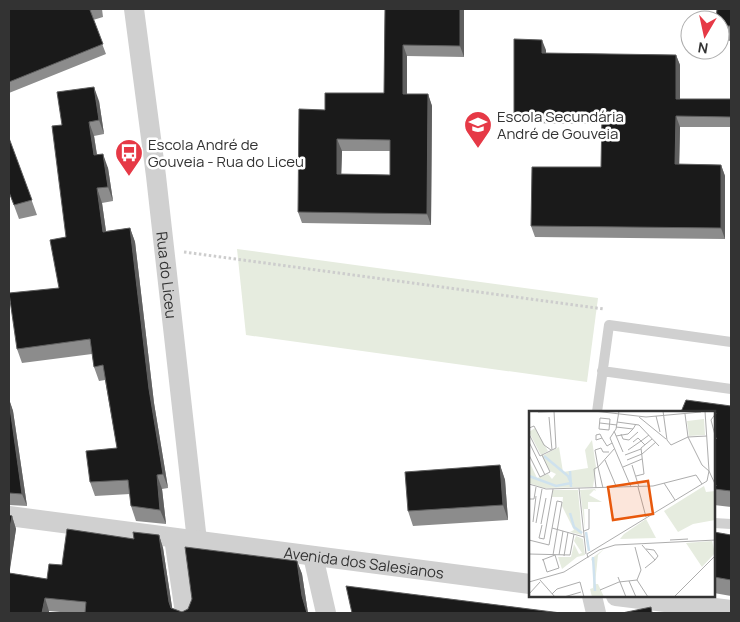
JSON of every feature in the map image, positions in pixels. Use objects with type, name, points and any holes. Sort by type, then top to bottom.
[{"type":"street","name":"Rua do Liceu","points":[[134,9],[197,541]]},
{"type":"street","points":[[9,516],[174,538],[185,613]]},
{"type":"street","name":"Avenida dos Salesianos","points":[[174,538],[529,584]]},
{"type":"street","points":[[313,556],[326,613]]},
{"type":"street","points":[[592,597],[596,613]]},
{"type":"street","points":[[624,597],[731,610]]},
{"type":"lane","points":[[596,411],[609,325],[731,342]]},
{"type":"lane","points":[[602,371],[731,389]]},
{"type":"lane","points":[[715,523],[731,524]]},
{"type":"path","points":[[164,250],[613,310]]},
{"type":"shaded area","points":[[237,249],[598,298],[587,382],[246,335]]},
{"type":"building","points":[[9,9],[94,9],[90,10],[103,44],[9,82]]},
{"type":"building","points":[[385,9],[460,9],[460,46],[403,45],[403,94],[428,94],[427,214],[298,212],[299,109],[325,110],[325,93],[384,93]],"holes":[[[337,139],[390,140],[390,175],[337,174]]]},
{"type":"building","points":[[731,9],[731,26],[730,10],[717,10]]},
{"type":"building","points":[[514,39],[542,40],[542,53],[676,55],[676,99],[731,99],[731,117],[676,116],[675,164],[721,165],[721,228],[531,226],[532,167],[601,167],[602,114],[514,113]]},
{"type":"building","points":[[94,87],[99,120],[89,122],[94,155],[103,154],[108,187],[97,188],[103,232],[130,228],[149,389],[163,474],[157,475],[160,510],[131,506],[128,480],[90,482],[86,451],[117,448],[103,365],[94,367],[90,339],[17,349],[9,293],[59,288],[50,240],[66,237],[52,126],[62,125],[57,92]]},
{"type":"building","points":[[9,138],[32,200],[14,205],[9,192]]},
{"type":"building","points":[[686,400],[731,406],[731,491],[715,489],[715,411],[681,411]]},
{"type":"building","points":[[9,401],[22,494],[9,493]]},
{"type":"building","points":[[500,465],[503,505],[408,511],[405,472]]},
{"type":"building","points":[[9,515],[12,516],[9,534]]},
{"type":"building","points":[[67,529],[134,539],[133,532],[159,535],[169,602],[171,608],[182,612],[188,609],[192,599],[185,547],[297,561],[302,596],[307,613],[85,613],[86,602],[45,598],[42,613],[9,613],[9,573],[47,579],[49,564],[62,565]]},
{"type":"building","points":[[715,532],[731,535],[731,580],[715,577]]},
{"type":"building","points":[[346,586],[561,613],[352,613]]},
{"type":"building","points":[[651,607],[652,613],[622,613]]},
{"type":"place","name":"Escola Secundária André de Gouveia","points":[[478,149]]},
{"type":"place","name":"Escola André de Gouveia - Rua do Liceu","points":[[129,177]]}]
